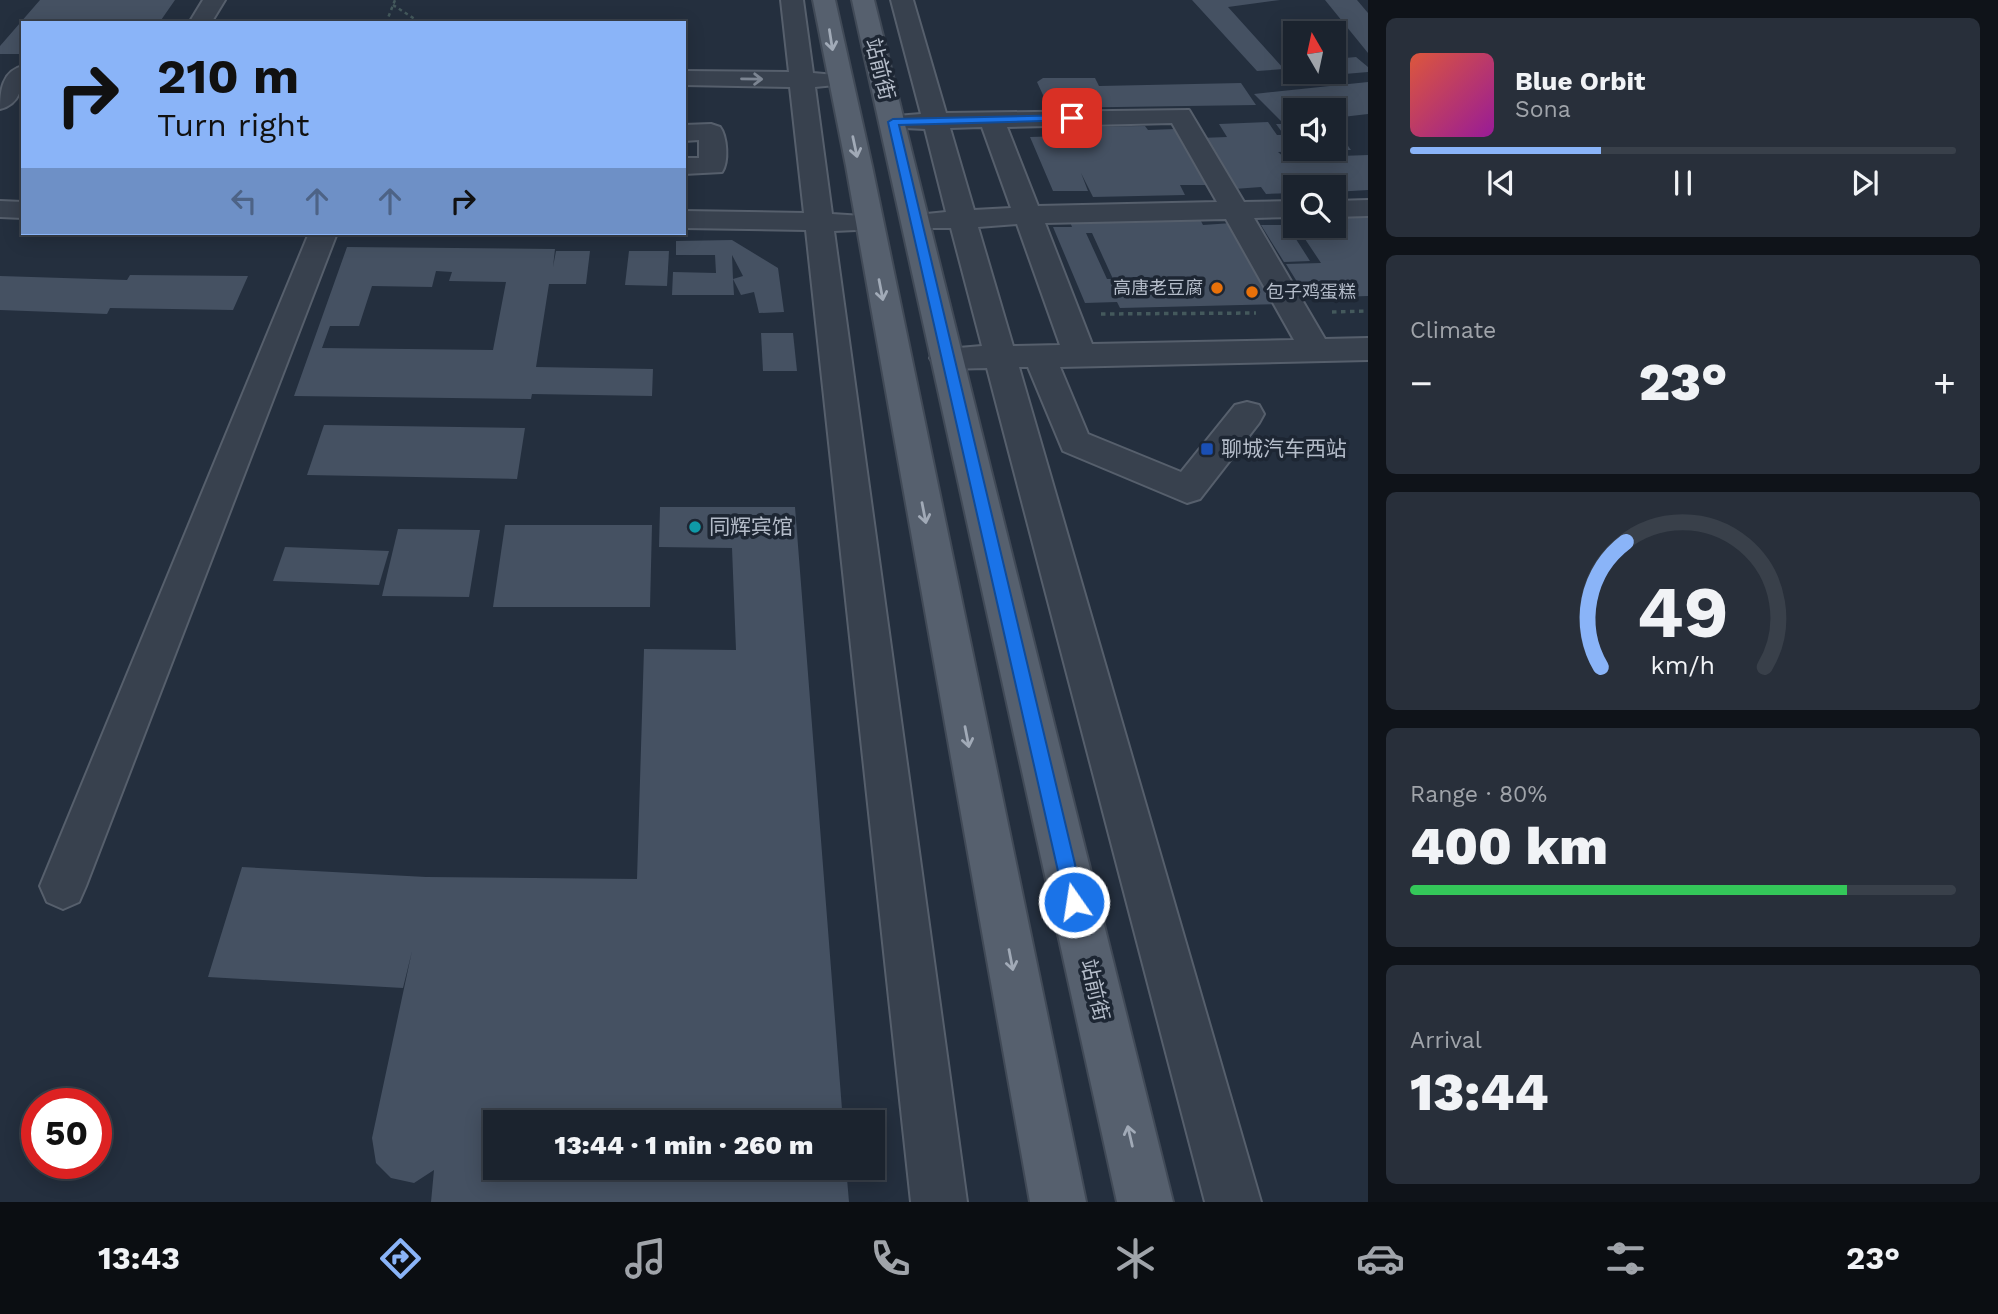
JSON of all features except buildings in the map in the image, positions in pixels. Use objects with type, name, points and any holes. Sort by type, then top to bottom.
[{"type":"main road","name":"站前街","points":[[824,0],[1058,1202]]},
{"type":"main road","name":"站前街","points":[[863,0],[1145,1202]]},
{"type":"street","points":[[201,21],[214,0]]},
{"type":"street","points":[[792,0],[939,1202]]},
{"type":"street","points":[[902,0],[1233,1202]]},
{"type":"street","points":[[0,102],[21,76]]},
{"type":"street","points":[[686,78],[841,80]]},
{"type":"street","points":[[893,122],[1180,115],[1316,350]]},
{"type":"street","points":[[992,120],[1080,355]]},
{"type":"street","points":[[686,133],[711,132],[713,166],[686,166]]},
{"type":"street","points":[[1346,208],[1368,208]]},
{"type":"street","points":[[0,209],[21,210]]},
{"type":"street","points":[[917,222],[963,222],[1029,215],[1283,209]]},
{"type":"street","points":[[686,219],[868,223]]},
{"type":"street","points":[[64,886],[322,235]]},
{"type":"street","points":[[946,358],[1368,349]]},
{"type":"street","points":[[1039,355],[1075,442],[1187,489],[1247,414]]},
{"type":"path","points":[[387,21],[395,0]]},
{"type":"path","points":[[393,5],[418,21]]},
{"type":"path","points":[[1065,314],[1368,311]]},
{"type":"place","name":"高唐老豆腐","points":[[1217,288]]},
{"type":"place","name":"包子鸡蛋糕","points":[[1252,292]]},
{"type":"place","name":"聊城汽车西站","points":[[1207,449]]},
{"type":"place","name":"同辉宾馆","points":[[695,527]]},
{"type":"route","points":[[1072,118],[893,122],[1074,902]]}]
